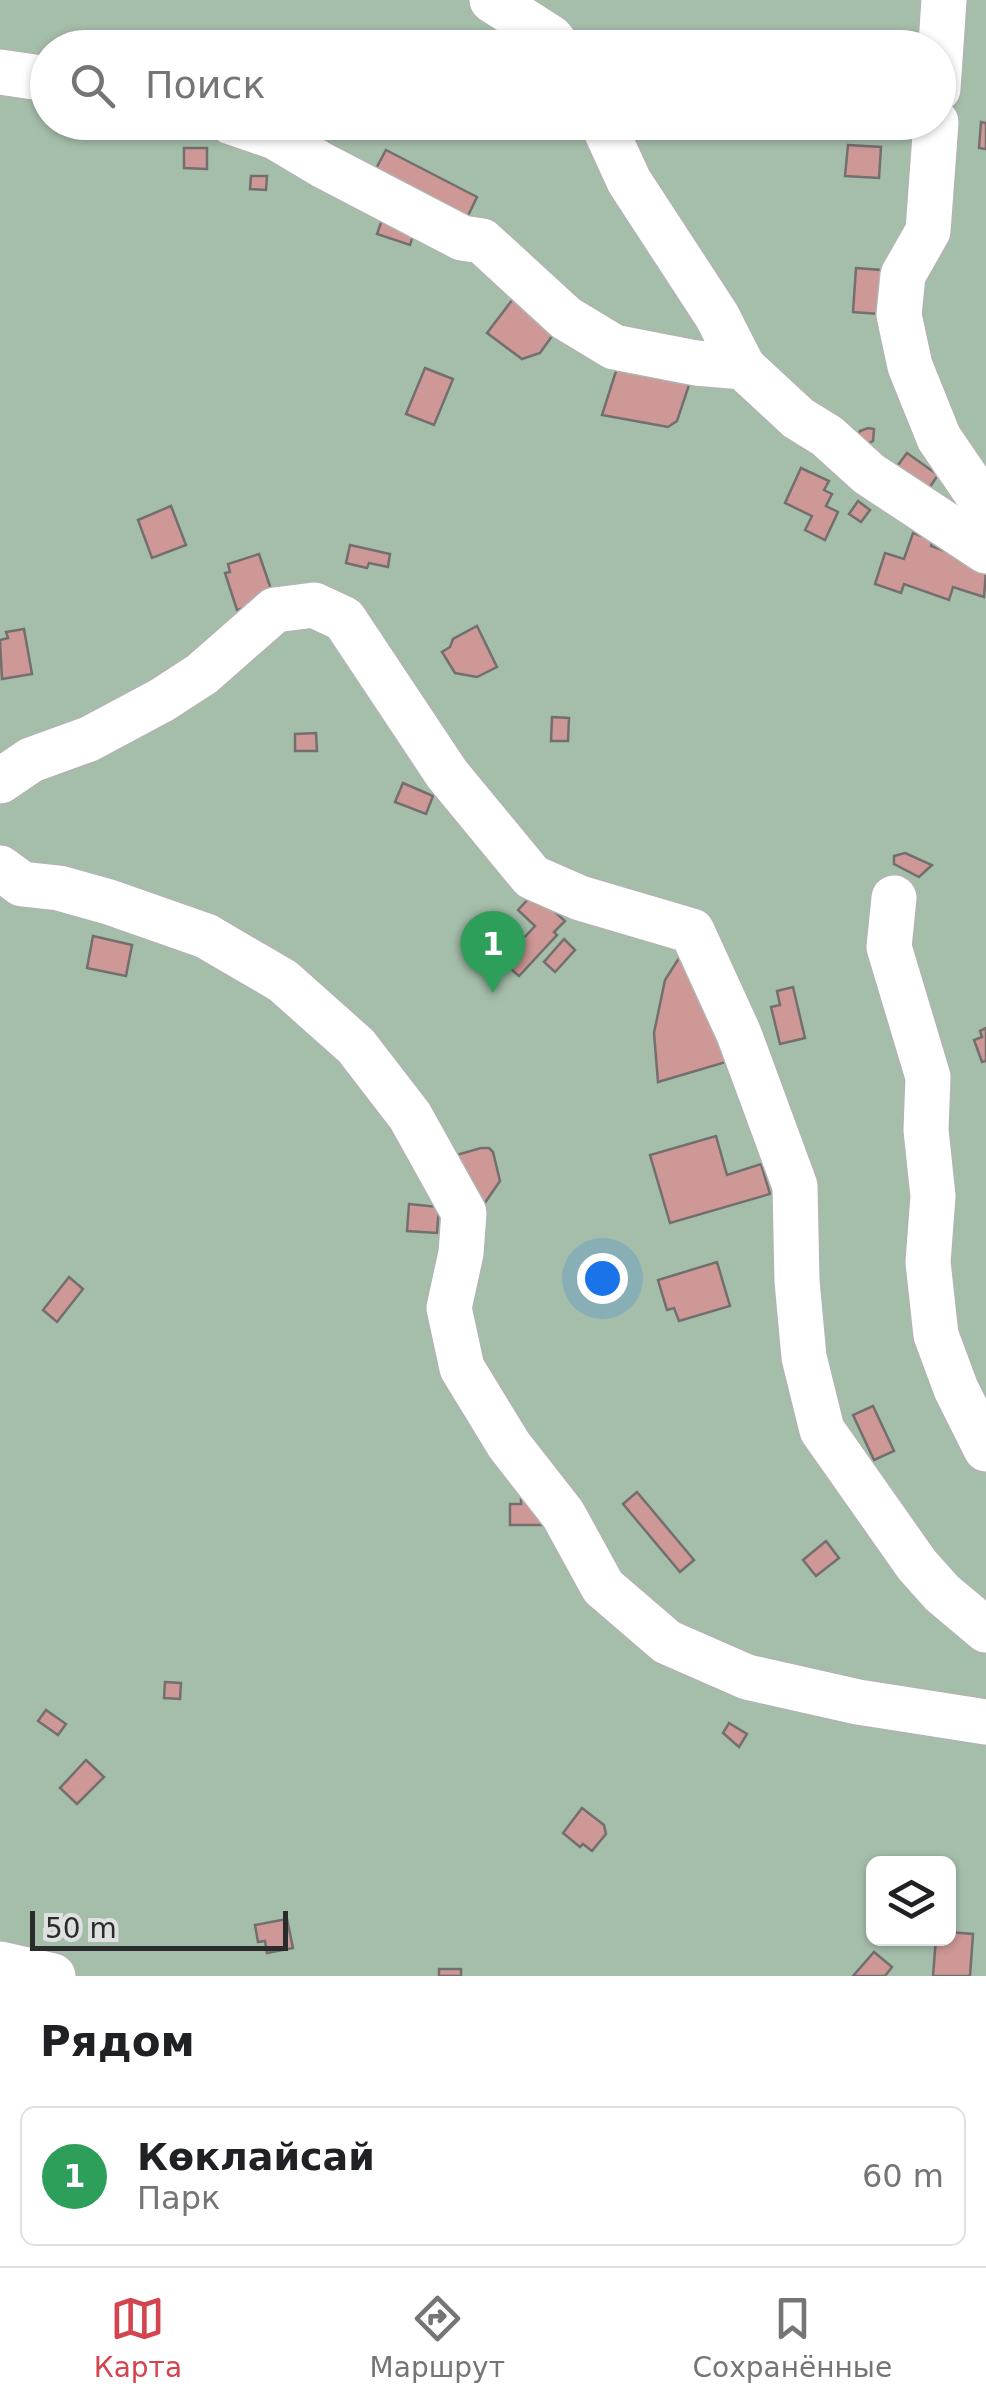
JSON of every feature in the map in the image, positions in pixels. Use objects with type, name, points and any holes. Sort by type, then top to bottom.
[{"type":"street","points":[[492,0],[539,30]]},
{"type":"street","points":[[942,30],[944,0]]},
{"type":"street","points":[[0,72],[30,76]]},
{"type":"street","points":[[278,140],[462,238],[482,241],[566,318],[614,347],[696,363],[743,366]]},
{"type":"street","points":[[610,140],[629,181],[717,316],[743,366],[798,418],[827,436],[902,499],[986,550]]},
{"type":"street","points":[[935,140],[928,231],[902,275],[899,315],[910,366],[939,438],[986,507]]},
{"type":"street","points":[[0,780],[31,760],[90,739],[162,700],[202,674],[275,610],[314,605],[344,619],[447,774],[532,877],[580,898],[692,931],[739,1034],[795,1186],[797,1281],[804,1356],[822,1430],[917,1565],[942,1593],[986,1630]]},
{"type":"street","points":[[0,868],[22,884],[59,888],[109,902],[206,936],[283,981],[356,1046],[410,1116],[464,1213],[462,1254],[449,1308],[462,1368],[509,1445],[564,1514],[603,1587],[667,1642],[747,1677],[858,1702],[986,1722]]},
{"type":"street","points":[[894,898],[888,948],[928,1077],[926,1130],[933,1196],[928,1262],[936,1334],[956,1389],[986,1449]]},
{"type":"street","points":[[0,1964],[53,1976]]},
{"type":"green space","points":[[0,0],[986,0],[986,1976],[0,1976]]},
{"type":"building","points":[[981,122],[986,123],[986,149],[979,148]]},
{"type":"building","points":[[848,145],[881,147],[879,178],[845,176]]},
{"type":"building","points":[[184,148],[207,148],[207,169],[184,168]]},
{"type":"building","points":[[386,150],[477,197],[463,226],[371,178]]},
{"type":"building","points":[[251,176],[267,176],[266,190],[250,189]]},
{"type":"building","points":[[385,211],[417,222],[410,245],[377,234]]},
{"type":"building","points":[[856,268],[881,270],[878,314],[853,312]]},
{"type":"building","points":[[513,299],[555,332],[540,353],[522,359],[487,333]]},
{"type":"building","points":[[425,368],[453,379],[434,425],[406,414]]},
{"type":"building","points":[[617,368],[691,379],[677,421],[668,427],[602,415]]},
{"type":"building","points":[[874,429],[873,441],[867,444],[855,440],[860,431]]},
{"type":"building","points":[[907,453],[938,475],[921,500],[889,477]]},
{"type":"building","points":[[801,468],[829,481],[824,490],[832,494],[826,506],[838,512],[825,540],[805,530],[812,516],[785,503]]},
{"type":"building","points":[[858,501],[870,510],[861,522],[849,514]]},
{"type":"building","points":[[171,506],[186,545],[152,558],[138,520]]},
{"type":"building","points":[[913,533],[933,540],[931,546],[970,560],[986,571],[984,597],[953,587],[949,600],[904,584],[901,593],[875,584],[885,553],[904,559]]},
{"type":"building","points":[[350,545],[390,554],[388,567],[346,563]]},
{"type":"building","points":[[259,554],[272,592],[265,602],[237,610],[225,573],[230,572],[228,564]]},
{"type":"building","points":[[477,626],[497,667],[477,677],[455,673],[442,652],[453,639]]},
{"type":"building","points":[[24,629],[32,674],[2,679],[0,640],[8,638],[6,632]]},
{"type":"building","points":[[552,717],[569,718],[568,741],[551,741]]},
{"type":"building","points":[[316,733],[317,751],[295,751],[295,734]]},
{"type":"building","points":[[403,783],[433,796],[426,814],[395,802]]},
{"type":"building","points":[[905,853],[932,865],[919,877],[894,864],[894,856]]},
{"type":"building","points":[[534,893],[565,921],[519,976],[502,961],[535,926],[518,910]]},
{"type":"building","points":[[93,936],[132,945],[126,976],[87,968]]},
{"type":"building","points":[[564,939],[575,950],[555,972],[544,962]]},
{"type":"building","points":[[681,955],[696,963],[726,1062],[658,1082],[654,1033],[665,980]]},
{"type":"building","points":[[793,987],[805,1038],[780,1044],[771,1007],[780,1005],[777,991]]},
{"type":"building","points":[[986,1028],[986,1061],[982,1062],[974,1040],[982,1037],[980,1031]]},
{"type":"building","points":[[716,1136],[727,1175],[761,1164],[770,1194],[670,1223],[650,1155]]},
{"type":"building","points":[[481,1148],[493,1152],[500,1181],[484,1204],[479,1205],[453,1156]]},
{"type":"building","points":[[409,1204],[439,1207],[437,1233],[407,1231]]},
{"type":"building","points":[[717,1262],[730,1306],[679,1321],[674,1308],[667,1310],[658,1280]]},
{"type":"building","points":[[69,1277],[83,1289],[57,1322],[43,1310]]},
{"type":"building","points":[[873,1406],[894,1451],[874,1460],[853,1415]]},
{"type":"building","points":[[637,1492],[694,1560],[680,1572],[623,1504]]},
{"type":"building","points":[[521,1494],[547,1525],[510,1525],[510,1504],[521,1504]]},
{"type":"building","points":[[826,1541],[839,1558],[816,1576],[803,1560]]},
{"type":"building","points":[[165,1682],[181,1683],[180,1699],[164,1698]]},
{"type":"building","points":[[46,1710],[66,1724],[58,1735],[38,1721]]},
{"type":"building","points":[[729,1723],[747,1734],[739,1747],[723,1733]]},
{"type":"building","points":[[86,1760],[104,1777],[77,1804],[60,1788]]},
{"type":"building","points":[[582,1808],[604,1825],[606,1834],[592,1851],[563,1833]]},
{"type":"building","points":[[287,1919],[293,1948],[267,1953],[265,1941],[258,1942],[255,1925]]},
{"type":"building","points":[[956,1933],[973,1934],[970,1976],[933,1976],[935,1946],[956,1946]]},
{"type":"building","points":[[874,1952],[892,1967],[885,1976],[853,1976]]},
{"type":"building","points":[[439,1969],[461,1969],[461,1976],[439,1976]]},
{"type":"place","name":"Көклайсай","points":[[493,993]]}]
